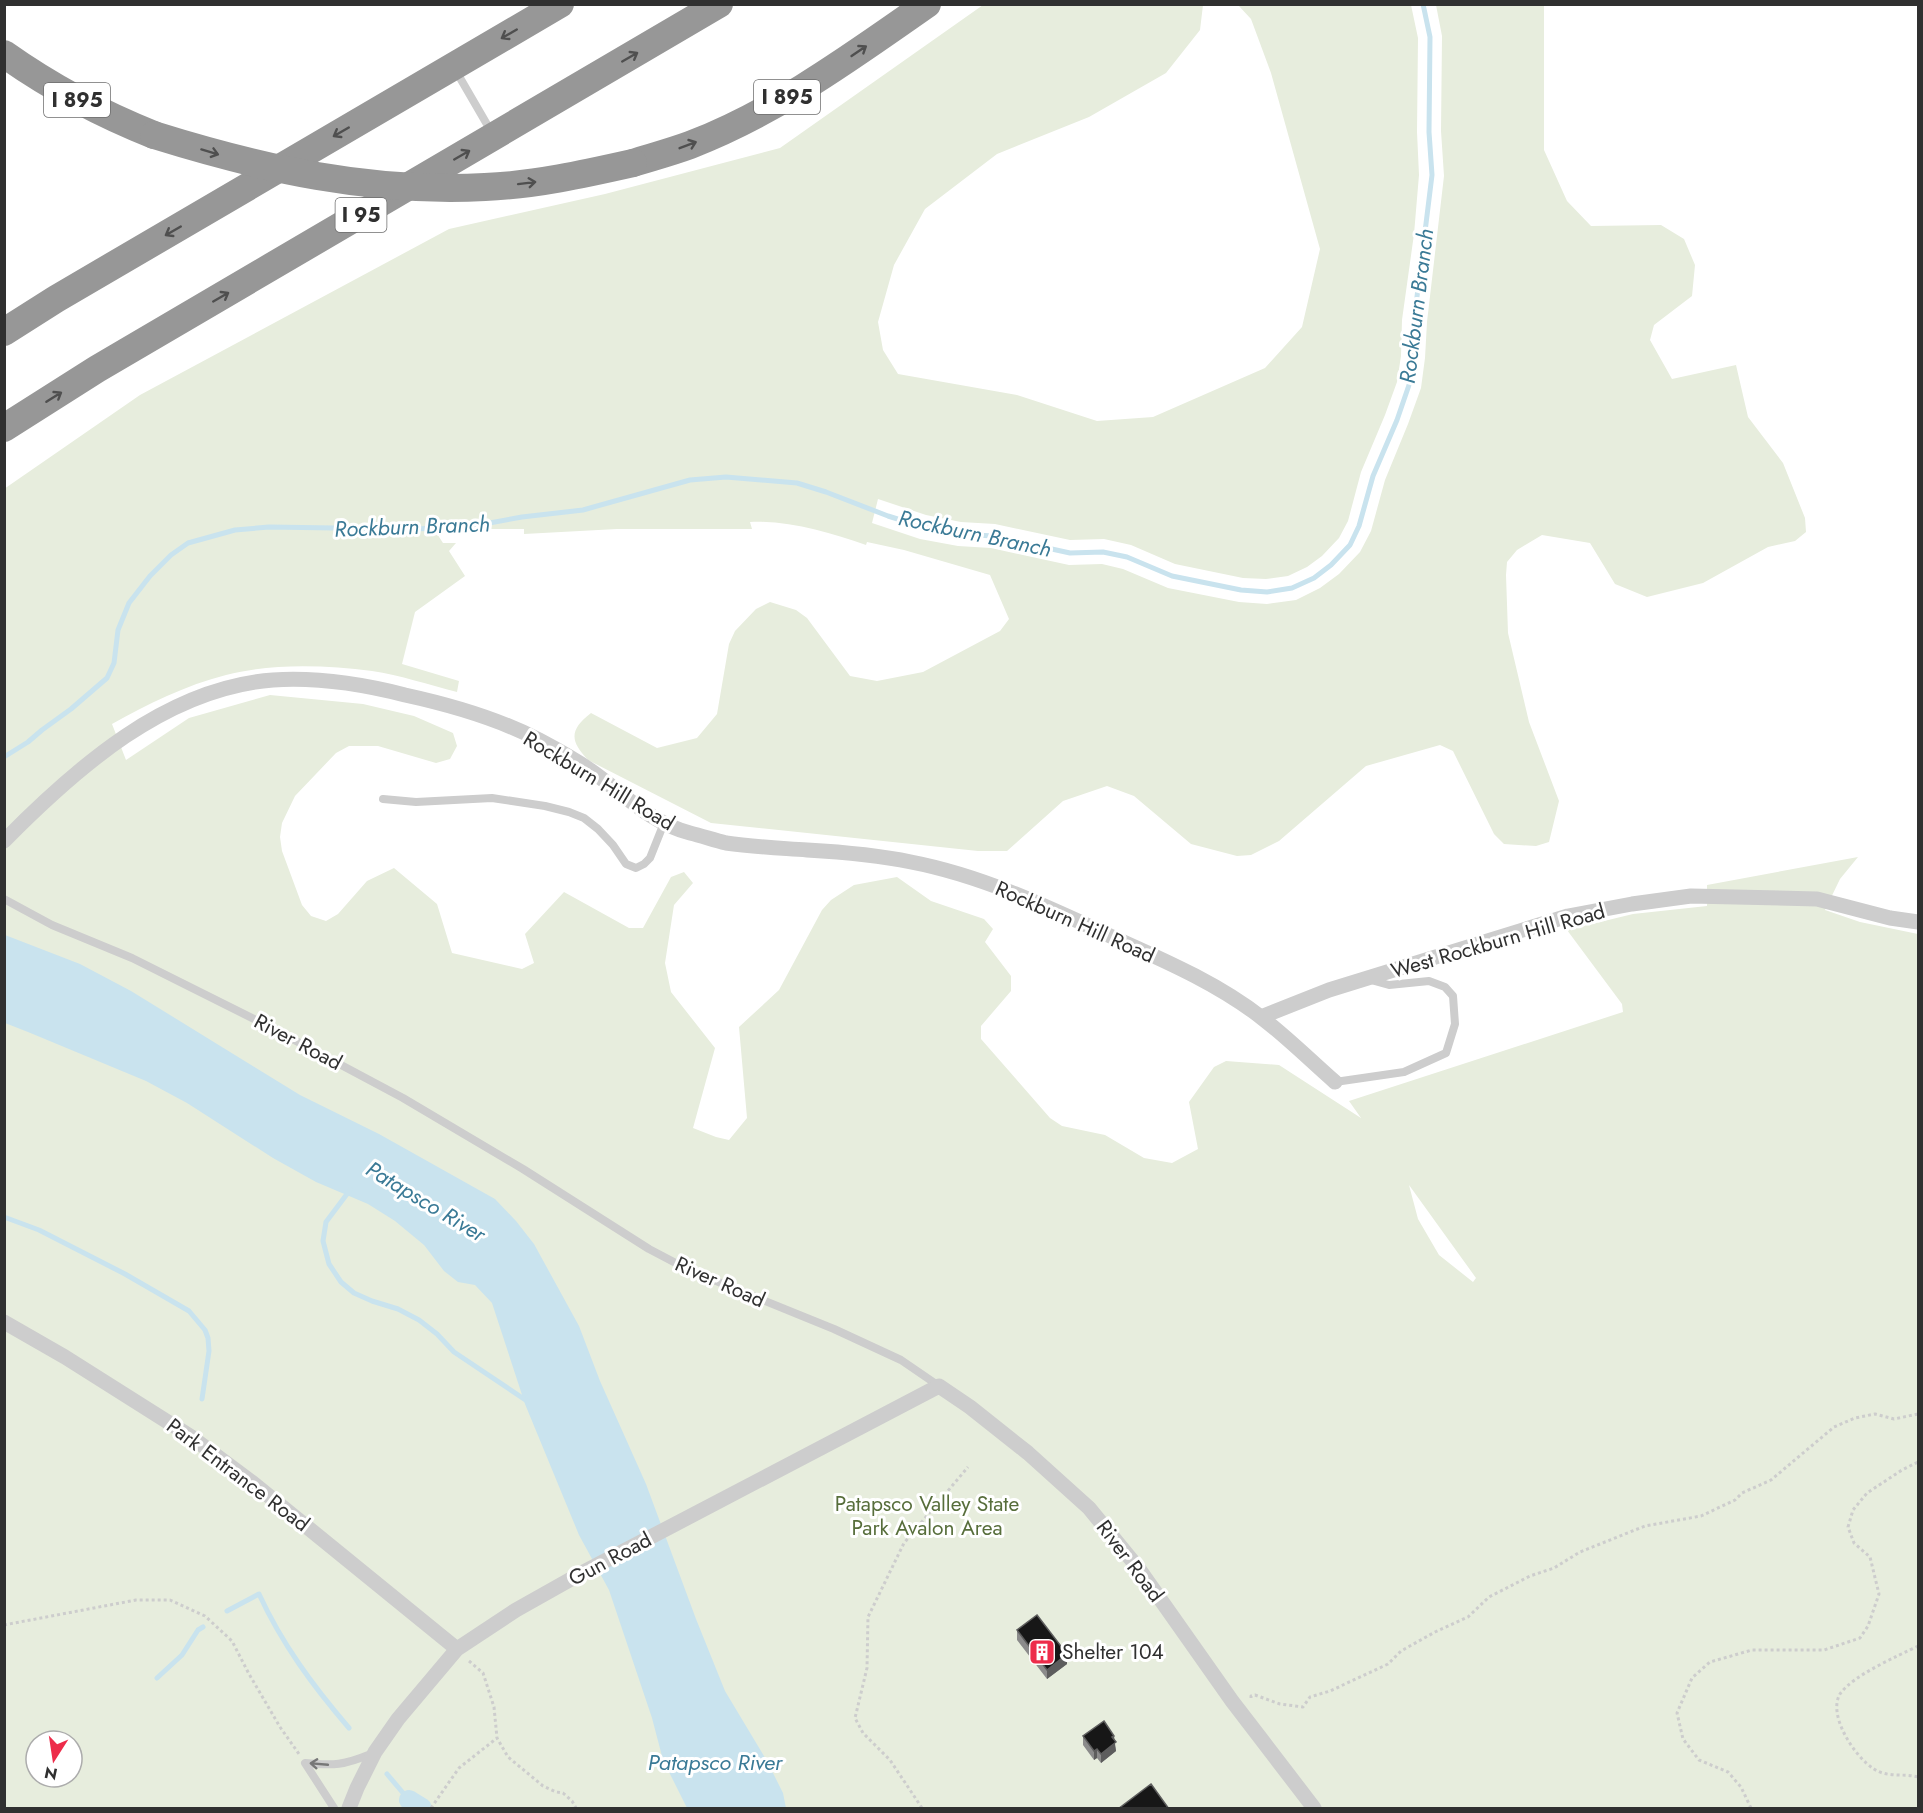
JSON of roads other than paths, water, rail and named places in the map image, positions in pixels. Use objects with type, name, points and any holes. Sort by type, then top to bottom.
[{"type":"highway","points":[[4,332],[56,299],[560,4]]},
{"type":"highway","name":"I 95","points":[[4,428],[97,369],[719,4]]},
{"type":"highway","name":"I 895","points":[[4,54],[65,94],[111,118],[154,135],[216,154],[264,167],[383,186],[433,189],[486,187],[560,179],[633,163],[690,145],[756,114],[816,81],[927,4]]},
{"type":"street","name":"Rockburn Hill Road","points":[[4,841],[37,808],[98,756],[147,722],[191,700],[231,686],[272,680],[315,680],[370,686],[482,715],[536,739],[590,770],[627,800],[683,832],[726,843],[864,855],[912,862],[957,873],[1053,909],[1214,987],[1261,1017],[1335,1082]]},
{"type":"street","name":"West Rockburn Hill Road","points":[[1261,1017],[1329,990],[1568,916],[1632,904],[1691,896],[1817,899],[1890,918],[1918,922]]},
{"type":"street","name":"Park Entrance Road","points":[[4,1322],[65,1357],[190,1436],[253,1483],[457,1649]]},
{"type":"street","name":"Gun Road","points":[[350,1809],[357,1788],[375,1752],[398,1719],[457,1649],[516,1610],[580,1574],[939,1386]]},
{"type":"street","name":"River Road","points":[[939,1386],[970,1407],[1028,1453],[1089,1508],[1139,1569],[1232,1701],[1314,1809]]},
{"type":"lane","points":[[453,67],[494,137]]},
{"type":"lane","points":[[383,799],[416,802],[492,798],[569,812],[584,818],[598,829],[626,864],[636,867],[644,864],[650,858],[664,823]]},
{"type":"lane","name":"River Road","points":[[4,899],[52,925],[132,958],[185,984],[393,1092],[523,1169],[649,1249],[689,1270],[834,1329],[901,1360],[939,1386]]},
{"type":"lane","points":[[1335,1082],[1404,1072],[1446,1053],[1455,1024],[1453,996],[1445,987],[1430,981],[1389,985],[1367,978]]},
{"type":"lane","points":[[334,1809],[305,1762],[336,1766],[375,1752]]},
{"type":"water","name":"Patapsco River","points":[[5,935],[80,964],[131,991],[300,1095],[379,1134],[495,1199],[516,1221],[534,1244],[579,1326],[600,1381],[646,1484],[725,1691],[767,1761],[783,1793],[786,1808],[687,1808],[663,1760],[652,1718],[609,1590],[579,1535],[525,1404],[492,1303],[475,1285],[458,1282],[444,1271],[424,1245],[395,1221],[368,1204],[316,1182],[273,1158],[187,1103],[146,1081],[5,1023]]},
{"type":"waterway","name":"Rockburn Branch","points":[[4,757],[28,742],[107,678],[114,663],[118,630],[129,603],[150,576],[171,555],[188,543],[235,530],[269,527],[462,528],[522,517],[583,510],[690,480],[726,477],[797,483],[923,527],[959,534],[993,536],[1070,553],[1103,552],[1127,557],[1172,576],[1241,590],[1267,592],[1292,588],[1314,578],[1331,565],[1350,545],[1359,526],[1373,476],[1409,385],[1413,357],[1414,321],[1432,175],[1429,132],[1430,37],[1423,4]]},
{"type":"waterway","points":[[350,1190],[326,1222],[323,1241],[329,1264],[341,1282],[354,1293],[398,1309],[419,1320],[437,1334],[454,1352],[527,1401]]},
{"type":"waterway","points":[[4,1217],[39,1230],[125,1274],[189,1311],[205,1330],[208,1338],[209,1351],[202,1399]]},
{"type":"waterway","points":[[227,1611],[259,1594],[299,1664],[349,1728]]},
{"type":"waterway","points":[[157,1678],[182,1655],[198,1630],[203,1627]]},
{"type":"waterway","points":[[387,1774],[409,1800]]},
{"type":"waterway","points":[[409,1800],[422,1808]]},
{"type":"place","name":"Shelter 104","points":[[1042,1652]]},
{"type":"park label","name":"Patapsco Valley State Park Avalon Area","points":[[927,1516]]}]
